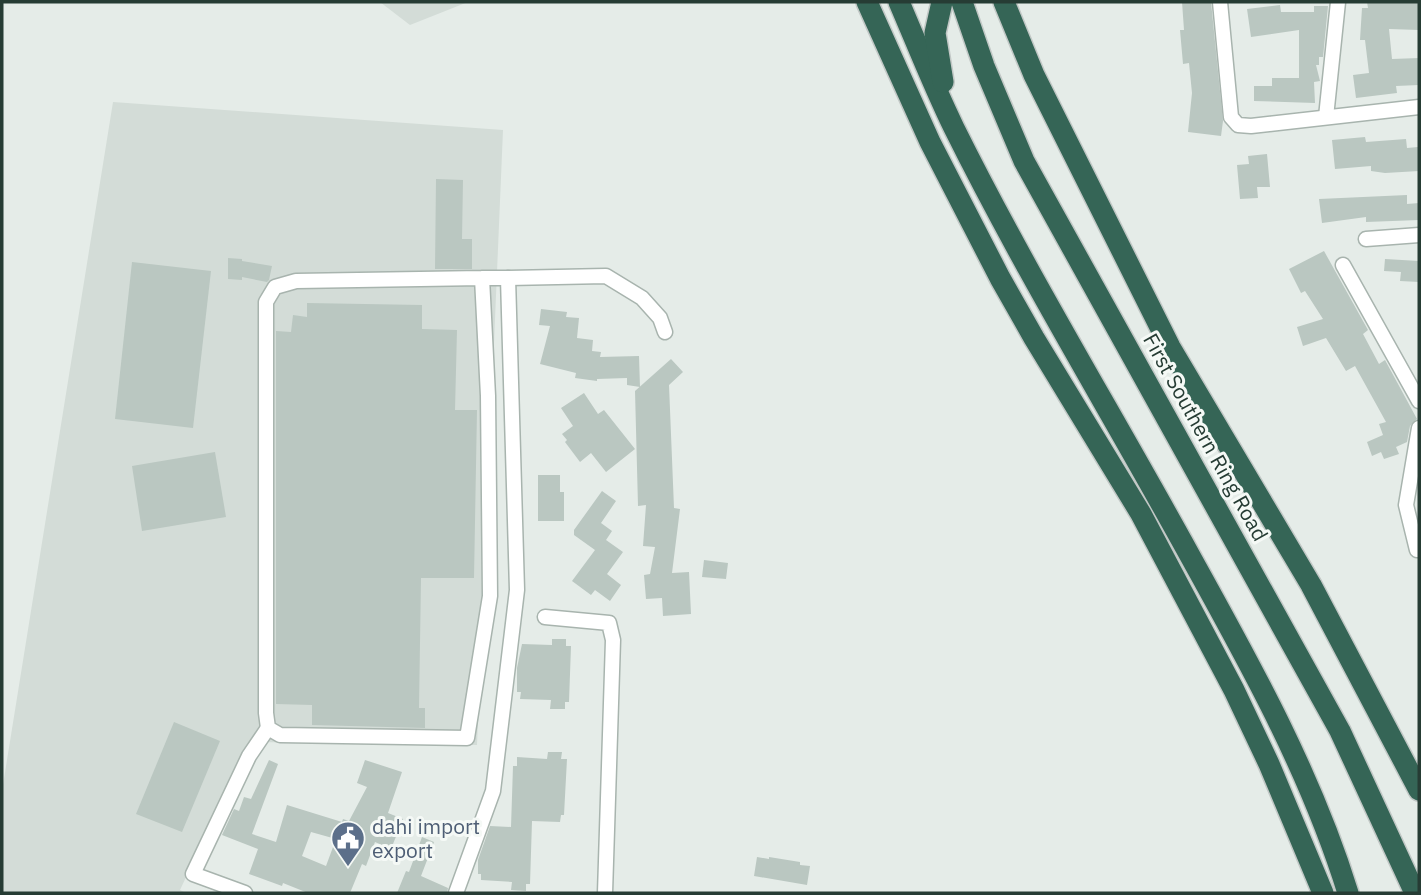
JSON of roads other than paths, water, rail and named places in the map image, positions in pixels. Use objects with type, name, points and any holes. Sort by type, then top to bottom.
[{"type":"highway","points":[[867,2],[930,142],[1000,278],[1140,514],[1234,690],[1269,764],[1323,893]]},
{"type":"highway","points":[[899,2],[954,128],[1042,294],[1123,434],[1263,689],[1309,785],[1348,893]]},
{"type":"highway","points":[[942,2],[935,33],[940,70],[954,128]]},
{"type":"highway","name":"First Southern Ring Road","points":[[962,2],[984,66],[1024,160],[1340,731],[1415,893]]},
{"type":"highway","name":"First Southern Ring Road","points":[[1004,2],[1034,75],[1170,347],[1311,585],[1419,790]]},
{"type":"highway","points":[[1018,2],[1032,55],[1034,75]]},
{"type":"street","points":[[1220,2],[1231,117],[1238,125],[1251,126],[1419,107]]},
{"type":"street","points":[[1326,117],[1338,2]]},
{"type":"street","points":[[1366,239],[1419,235]]},
{"type":"street","points":[[1343,264],[1419,401]]},
{"type":"street","points":[[239,892],[193,874],[250,756],[268,728],[266,302],[275,286],[296,281],[606,276],[642,298],[660,318],[665,331]]},
{"type":"street","points":[[268,728],[280,735],[467,738],[489,596],[488,396],[482,278]]},
{"type":"street","points":[[456,893],[493,791],[517,590],[508,278]]},
{"type":"street","points":[[1417,550],[1406,505],[1419,428]]},
{"type":"street","points":[[545,617],[609,623],[613,640],[605,893]]},
{"type":"place","name":"dahi import export","points":[[348,868]]}]
